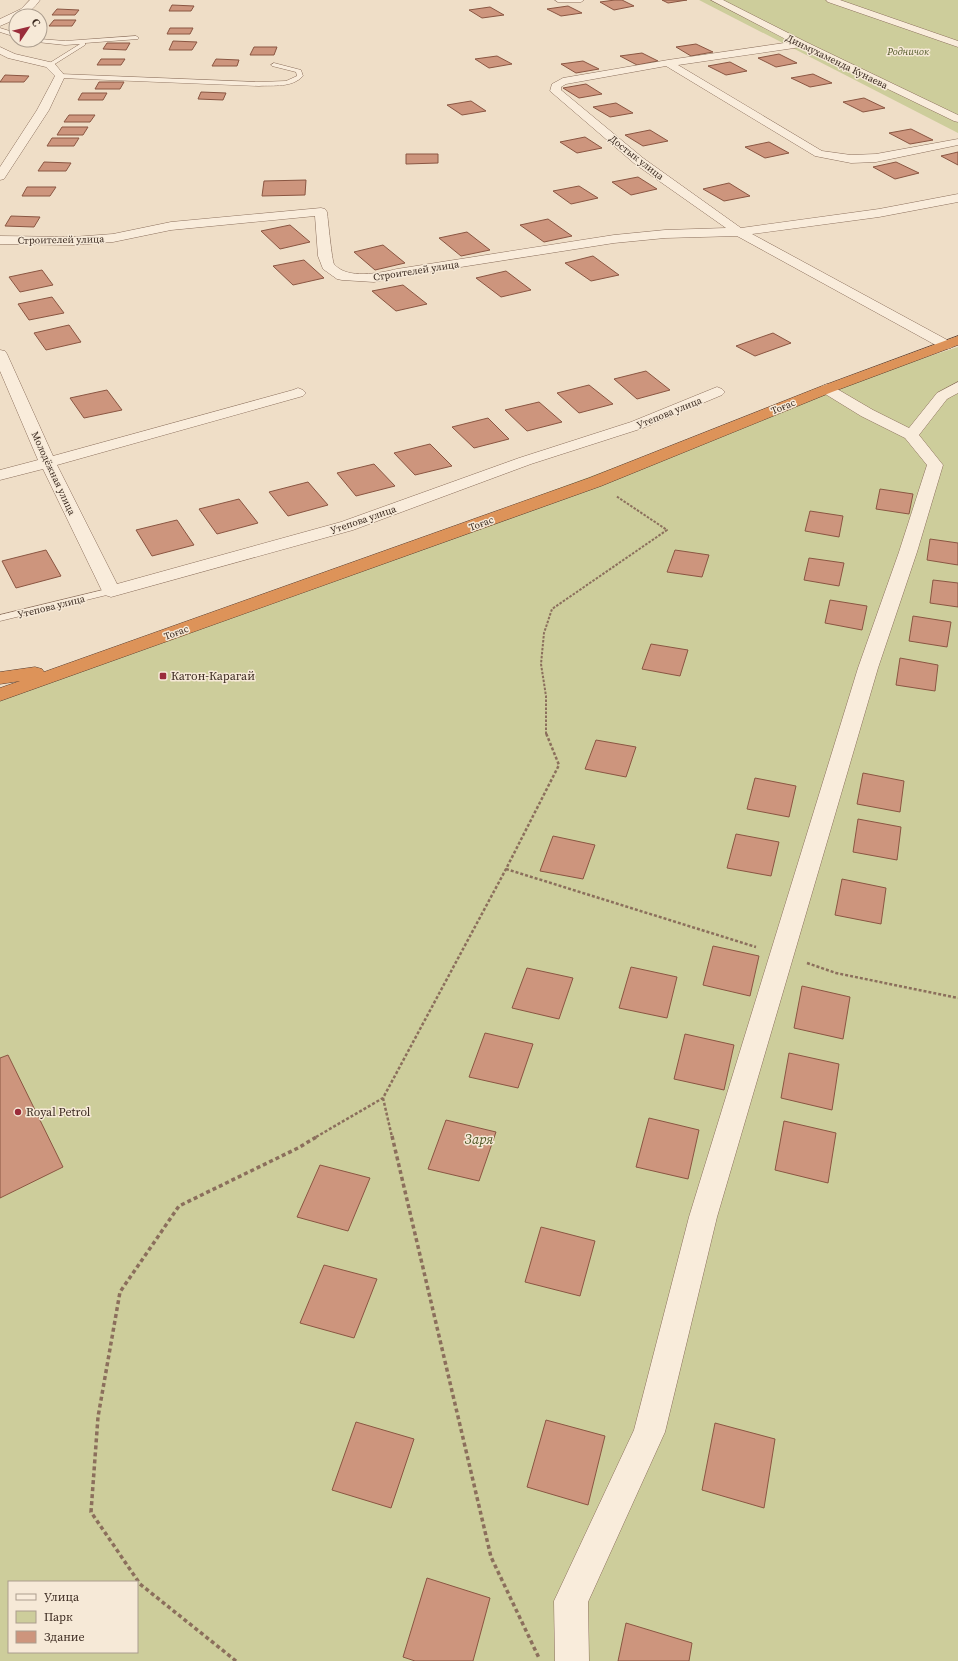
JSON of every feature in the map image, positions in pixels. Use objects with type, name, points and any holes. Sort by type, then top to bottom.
[{"type":"highway","name":"Тоғас","points":[[0,695],[595,482],[827,389],[952,343]]},
{"type":"highway","points":[[0,678],[78,668]]},
{"type":"highway","points":[[0,701],[21,688]]},
{"type":"street","points":[[0,23],[19,13],[32,4],[35,0]]},
{"type":"street","name":"Динмухаменда Кунаева","points":[[716,0],[802,44],[958,119]]},
{"type":"street","points":[[831,0],[958,44]]},
{"type":"street","name":"Достык улица","points":[[802,44],[563,81],[556,86],[555,91],[640,161],[739,232],[952,343]]},
{"type":"street","points":[[0,50],[12,56],[50,65],[60,76],[43,110],[0,176]]},
{"type":"street","points":[[668,64],[819,154],[851,159],[876,158],[958,142]]},
{"type":"street","points":[[946,114],[958,111]]},
{"type":"street","points":[[739,232],[879,213],[958,198]]},
{"type":"street","name":"Строителей улица","points":[[0,240],[73,241],[113,238],[171,226],[321,212],[325,256],[328,266],[342,276],[374,278],[397,273],[614,239],[665,234],[739,232]]},
{"type":"street","name":"Молодёжная улица","points":[[0,354],[6,381],[111,591]]},
{"type":"street","points":[[911,435],[942,396],[958,387]]},
{"type":"street","points":[[572,1661],[571,1600],[649,1432],[703,1217],[783,955],[868,668],[908,552],[935,465],[911,435],[867,413],[827,389]]},
{"type":"street","name":"Утепова улица","points":[[111,591],[347,526],[525,461],[637,425],[717,392]]},
{"type":"street","points":[[0,474],[48,463],[210,415],[298,393]]},
{"type":"lane","points":[[558,0],[580,0]]},
{"type":"lane","points":[[48,42],[86,42],[136,38]]},
{"type":"lane","points":[[50,65],[86,42]]},
{"type":"lane","points":[[60,76],[258,84],[288,82],[298,79],[300,76],[299,71],[274,65]]},
{"type":"lane","name":"Утепова улица","points":[[0,618],[111,591]]},
{"type":"path","points":[[138,1581],[91,1512],[98,1417],[120,1292],[179,1206],[298,1148],[383,1098],[506,869],[559,765],[546,733],[546,696],[541,664],[544,633],[552,609],[667,530],[595,482]]},
{"type":"path","points":[[506,869],[783,955],[836,974],[958,998]]},
{"type":"path","points":[[383,1098],[491,1557],[540,1661]]},
{"type":"path","points":[[138,1581],[236,1661]]},
{"type":"green space","name":"Родничок","points":[[699,0],[958,0],[958,133]]},
{"type":"green space","name":"Заря","points":[[958,347],[958,1661],[0,1661],[0,695],[827,389]]},
{"type":"building","points":[[622,0],[634,6],[614,10],[600,2]]},
{"type":"building","points":[[662,0],[687,0],[668,3]]},
{"type":"building","points":[[172,5],[194,6],[191,11],[169,11]]},
{"type":"building","points":[[568,6],[582,13],[561,16],[547,9]]},
{"type":"building","points":[[490,7],[504,15],[482,18],[469,10]]},
{"type":"building","points":[[57,9],[79,10],[75,15],[52,15]]},
{"type":"building","points":[[54,20],[76,20],[72,26],[49,26]]},
{"type":"building","points":[[170,28],[193,28],[190,34],[167,34]]},
{"type":"building","points":[[173,41],[197,42],[192,50],[169,50]]},
{"type":"building","points":[[107,43],[130,43],[126,50],[103,49]]},
{"type":"building","points":[[696,44],[713,52],[691,56],[676,47]]},
{"type":"building","points":[[254,47],[277,47],[274,55],[250,55]]},
{"type":"building","points":[[642,53],[658,61],[637,65],[620,56]]},
{"type":"building","points":[[779,54],[797,63],[776,67],[758,58]]},
{"type":"building","points":[[497,56],[512,64],[489,68],[475,59]]},
{"type":"building","points":[[101,59],[125,59],[121,65],[97,65]]},
{"type":"building","points":[[216,59],[239,60],[237,66],[212,66]]},
{"type":"building","points":[[583,61],[599,69],[576,73],[561,64]]},
{"type":"building","points":[[730,62],[747,71],[726,75],[708,66]]},
{"type":"building","points":[[813,74],[832,83],[810,87],[791,78]]},
{"type":"building","points":[[5,75],[29,76],[24,82],[0,82]]},
{"type":"building","points":[[99,82],[124,82],[120,89],[95,89]]},
{"type":"building","points":[[586,84],[602,94],[579,98],[563,88]]},
{"type":"building","points":[[201,92],[226,93],[223,100],[198,99]]},
{"type":"building","points":[[82,93],[107,93],[103,100],[78,100]]},
{"type":"building","points":[[864,98],[885,108],[863,112],[843,102]]},
{"type":"building","points":[[471,101],[486,111],[462,115],[447,105]]},
{"type":"building","points":[[616,103],[633,113],[610,117],[593,107]]},
{"type":"building","points":[[69,115],[95,115],[90,122],[64,122]]},
{"type":"building","points":[[62,127],[88,127],[83,135],[57,135]]},
{"type":"building","points":[[911,129],[933,140],[910,144],[889,133]]},
{"type":"building","points":[[650,130],[668,141],[643,146],[625,135]]},
{"type":"building","points":[[585,137],[602,148],[577,153],[560,142]]},
{"type":"building","points":[[52,138],[79,138],[74,146],[47,146]]},
{"type":"building","points":[[769,142],[789,153],[765,158],[745,147]]},
{"type":"building","points":[[958,152],[958,165],[941,156]]},
{"type":"building","points":[[406,154],[438,154],[438,163],[406,164]]},
{"type":"building","points":[[44,162],[71,163],[66,171],[38,171]]},
{"type":"building","points":[[896,162],[919,173],[895,179],[873,167]]},
{"type":"building","points":[[638,177],[657,189],[631,195],[612,182]]},
{"type":"building","points":[[306,180],[305,195],[262,196],[264,181]]},
{"type":"building","points":[[729,183],[750,196],[724,201],[703,189]]},
{"type":"building","points":[[579,186],[598,198],[571,204],[553,191]]},
{"type":"building","points":[[27,187],[56,187],[50,196],[22,196]]},
{"type":"building","points":[[11,216],[40,217],[34,227],[5,226]]},
{"type":"building","points":[[548,219],[572,236],[544,242],[520,225]]},
{"type":"building","points":[[290,225],[310,242],[280,249],[261,231]]},
{"type":"building","points":[[467,232],[490,250],[461,256],[439,238]]},
{"type":"building","points":[[383,245],[405,263],[375,270],[354,252]]},
{"type":"building","points":[[593,256],[619,275],[591,281],[565,263]]},
{"type":"building","points":[[304,260],[324,278],[293,285],[273,266]]},
{"type":"building","points":[[42,270],[53,285],[20,292],[9,277]]},
{"type":"building","points":[[506,271],[531,290],[501,297],[476,278]]},
{"type":"building","points":[[403,285],[427,304],[396,311],[372,291]]},
{"type":"building","points":[[52,297],[64,313],[29,320],[18,304]]},
{"type":"building","points":[[69,325],[81,342],[46,350],[34,333]]},
{"type":"building","points":[[773,333],[791,343],[755,356],[736,346]]},
{"type":"building","points":[[646,371],[670,390],[637,399],[614,379]]},
{"type":"building","points":[[589,385],[613,404],[579,413],[557,393]]},
{"type":"building","points":[[107,390],[122,410],[84,418],[70,398]]},
{"type":"building","points":[[539,402],[562,422],[527,431],[505,410]]},
{"type":"building","points":[[488,418],[509,439],[474,448],[452,427]]},
{"type":"building","points":[[430,444],[452,466],[415,475],[394,453]]},
{"type":"building","points":[[374,464],[395,486],[356,496],[337,473]]},
{"type":"building","points":[[308,482],[328,505],[288,516],[269,492]]},
{"type":"building","points":[[880,489],[913,494],[909,514],[876,509]]},
{"type":"building","points":[[239,499],[258,523],[217,534],[199,509]]},
{"type":"building","points":[[810,511],[843,516],[839,537],[805,531]]},
{"type":"building","points":[[177,520],[194,545],[152,556],[136,530]]},
{"type":"building","points":[[930,539],[958,543],[958,565],[927,560]]},
{"type":"building","points":[[46,550],[61,576],[16,588],[2,561]]},
{"type":"building","points":[[675,550],[709,555],[702,577],[667,572]]},
{"type":"building","points":[[809,558],[844,563],[839,586],[804,580]]},
{"type":"building","points":[[933,580],[958,583],[958,607],[930,603]]},
{"type":"building","points":[[830,600],[867,606],[862,630],[825,623]]},
{"type":"building","points":[[913,616],[951,622],[947,647],[909,641]]},
{"type":"building","points":[[651,644],[688,650],[680,676],[642,669]]},
{"type":"building","points":[[900,658],[938,665],[935,691],[896,685]]},
{"type":"building","points":[[596,740],[636,747],[626,777],[585,769]]},
{"type":"building","points":[[863,773],[904,781],[900,812],[857,804]]},
{"type":"building","points":[[755,778],[796,786],[789,817],[747,809]]},
{"type":"building","points":[[858,819],[901,827],[897,860],[853,852]]},
{"type":"building","points":[[736,834],[779,842],[771,876],[727,868]]},
{"type":"building","points":[[553,836],[595,845],[583,879],[540,871]]},
{"type":"building","points":[[842,879],[886,888],[881,924],[835,915]]},
{"type":"building","points":[[713,946],[759,956],[750,996],[703,985]]},
{"type":"building","points":[[631,967],[677,977],[667,1018],[619,1008]]},
{"type":"building","points":[[527,968],[573,978],[559,1019],[512,1008]]},
{"type":"building","points":[[802,986],[850,997],[843,1039],[794,1028]]},
{"type":"building","points":[[485,1033],[533,1044],[518,1088],[469,1077]]},
{"type":"building","points":[[685,1034],[734,1045],[724,1090],[674,1079]]},
{"type":"building","points":[[789,1053],[839,1064],[832,1110],[781,1098]]},
{"type":"building","name":"Royal Petrol","points":[[8,1055],[63,1167],[0,1198],[0,1058]]},
{"type":"building","points":[[649,1118],[699,1130],[688,1179],[636,1167]]},
{"type":"building","points":[[446,1120],[496,1132],[479,1181],[428,1169]]},
{"type":"building","points":[[784,1121],[836,1133],[828,1183],[775,1170]]},
{"type":"building","points":[[320,1165],[370,1178],[348,1231],[297,1217]]},
{"type":"building","points":[[541,1227],[595,1241],[580,1296],[525,1282]]},
{"type":"building","points":[[324,1265],[377,1279],[354,1338],[300,1323]]},
{"type":"building","points":[[546,1420],[605,1436],[588,1505],[527,1487]]},
{"type":"building","points":[[356,1422],[414,1439],[391,1508],[332,1490]]},
{"type":"building","points":[[715,1423],[775,1439],[764,1508],[702,1490]]},
{"type":"building","points":[[427,1578],[490,1598],[473,1661],[415,1661],[403,1657]]},
{"type":"building","points":[[626,1623],[692,1643],[689,1661],[618,1661]]},
{"type":"place","name":"Катон-Карагай","points":[[163,676]]},
{"type":"place","name":"Royal Petrol","points":[[18,1112]]}]
